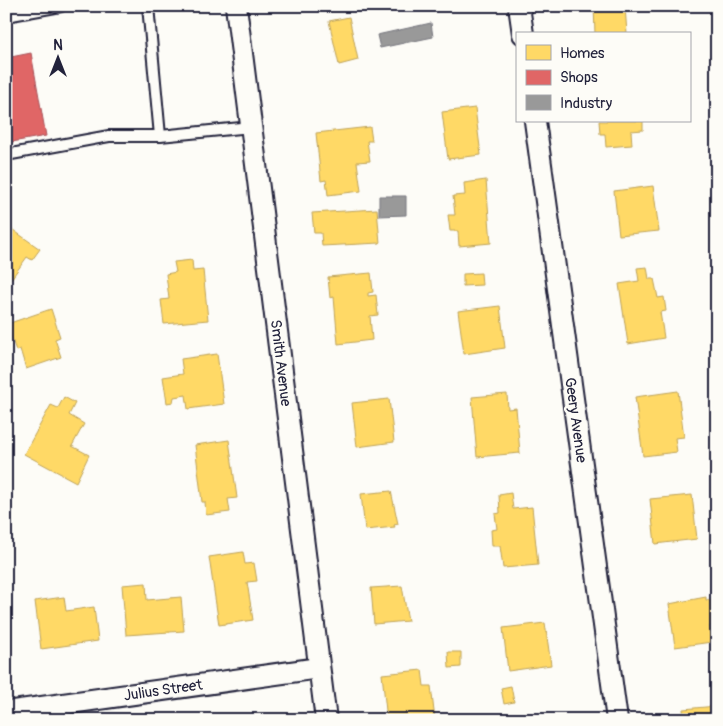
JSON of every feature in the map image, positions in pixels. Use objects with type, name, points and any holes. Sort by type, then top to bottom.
[{"type":"street","name":"Smith Avenue","points":[[236,6],[326,720]]},
{"type":"street","points":[[519,6],[523,32]]},
{"type":"street","name":"Geery Avenue","points":[[535,122],[617,720]]},
{"type":"street","name":"Julius Street","points":[[6,712],[319,668]]},
{"type":"lane","points":[[6,16],[61,6]]},
{"type":"lane","points":[[148,6],[160,136]]},
{"type":"lane","points":[[6,155],[109,136],[160,136],[251,127]]},
{"type":"building: Homes","points":[[594,6],[625,6],[627,32],[595,32]]},
{"type":"building: Homes","points":[[349,17],[358,60],[339,65],[329,21]]},
{"type":"building: Homes","points":[[475,108],[481,155],[448,159],[442,112]]},
{"type":"building: Homes","points":[[599,122],[643,122],[643,130],[631,131],[632,145],[606,147],[605,134],[600,134]]},
{"type":"building: Homes","points":[[370,127],[372,141],[367,141],[370,161],[357,162],[361,191],[328,195],[326,180],[321,181],[316,133]]},
{"type":"building: Homes","points":[[486,180],[491,243],[459,246],[458,231],[450,231],[448,215],[455,215],[453,196],[465,195],[464,183]]},
{"type":"building: Homes","points":[[653,186],[659,231],[619,235],[614,191]]},
{"type":"building: Homes","points":[[377,209],[380,243],[322,246],[321,233],[314,233],[312,213]]},
{"type":"building: Homes","points":[[6,225],[40,249],[32,260],[27,257],[6,286]]},
{"type":"building: Homes","points":[[192,260],[193,271],[203,270],[208,320],[164,324],[161,300],[169,299],[166,274],[176,272],[174,262]]},
{"type":"building: Homes","points":[[647,267],[649,279],[654,279],[658,298],[664,297],[666,311],[660,312],[664,338],[628,344],[619,284],[639,281],[637,268]]},
{"type":"building: Homes","points":[[371,273],[373,292],[368,293],[368,296],[376,295],[378,315],[370,316],[372,340],[338,344],[334,297],[330,298],[328,277]]},
{"type":"building: Homes","points":[[481,273],[482,285],[463,286],[463,274]]},
{"type":"building: Homes","points":[[500,306],[505,348],[464,354],[458,311]]},
{"type":"building: Homes","points":[[51,309],[60,337],[55,339],[61,357],[26,369],[20,349],[16,351],[7,324]]},
{"type":"building: Homes","points":[[217,354],[224,404],[188,409],[186,395],[174,397],[173,402],[167,403],[163,377],[183,374],[181,359]]},
{"type":"building: Homes","points":[[678,391],[684,437],[675,438],[677,452],[643,456],[635,397]]},
{"type":"building: Homes","points":[[507,394],[508,409],[516,408],[520,453],[477,457],[472,397]]},
{"type":"building: Homes","points":[[64,397],[75,403],[69,415],[84,424],[72,446],[89,455],[76,482],[24,454],[51,405],[58,408]]},
{"type":"building: Homes","points":[[389,399],[394,442],[357,447],[352,403]]},
{"type":"building: Homes","points":[[229,440],[237,498],[228,499],[230,512],[206,515],[205,502],[202,502],[195,445]]},
{"type":"building: Homes","points":[[391,491],[398,524],[394,525],[395,527],[365,530],[361,494]]},
{"type":"building: Homes","points":[[511,493],[513,509],[532,507],[538,565],[503,568],[500,546],[492,546],[491,530],[497,529],[495,514],[500,513],[499,495]]},
{"type":"building: Homes","points":[[692,495],[697,539],[655,544],[650,499]]},
{"type":"building: Homes","points":[[243,552],[245,564],[254,563],[257,581],[247,582],[253,620],[219,625],[209,557]]},
{"type":"building: Homes","points":[[146,583],[147,600],[181,597],[184,631],[126,635],[122,585]]},
{"type":"building: Homes","points":[[402,586],[408,621],[374,624],[371,588]]},
{"type":"building: Homes","points":[[64,597],[66,611],[94,607],[98,641],[41,649],[35,601]]},
{"type":"building: Homes","points":[[706,597],[706,600],[717,599],[717,625],[710,626],[712,642],[675,647],[669,604]]},
{"type":"building: Homes","points":[[6,622],[11,653],[6,654]]},
{"type":"building: Homes","points":[[545,623],[551,665],[508,671],[503,628]]},
{"type":"building: Homes","points":[[448,652],[461,652],[461,667],[449,668]]},
{"type":"building: Homes","points":[[422,670],[424,686],[431,686],[435,720],[387,720],[382,674]]},
{"type":"building: Homes","points":[[511,686],[514,702],[504,704],[501,688]]},
{"type":"building: Homes","points":[[717,706],[717,720],[684,720],[683,709]]},
{"type":"building: Shops","points":[[31,53],[46,136],[6,143],[6,58]]},
{"type":"building: Industry","points":[[431,23],[433,37],[380,48],[377,35]]},
{"type":"building: Industry","points":[[379,196],[406,196],[406,215],[379,216]]}]
